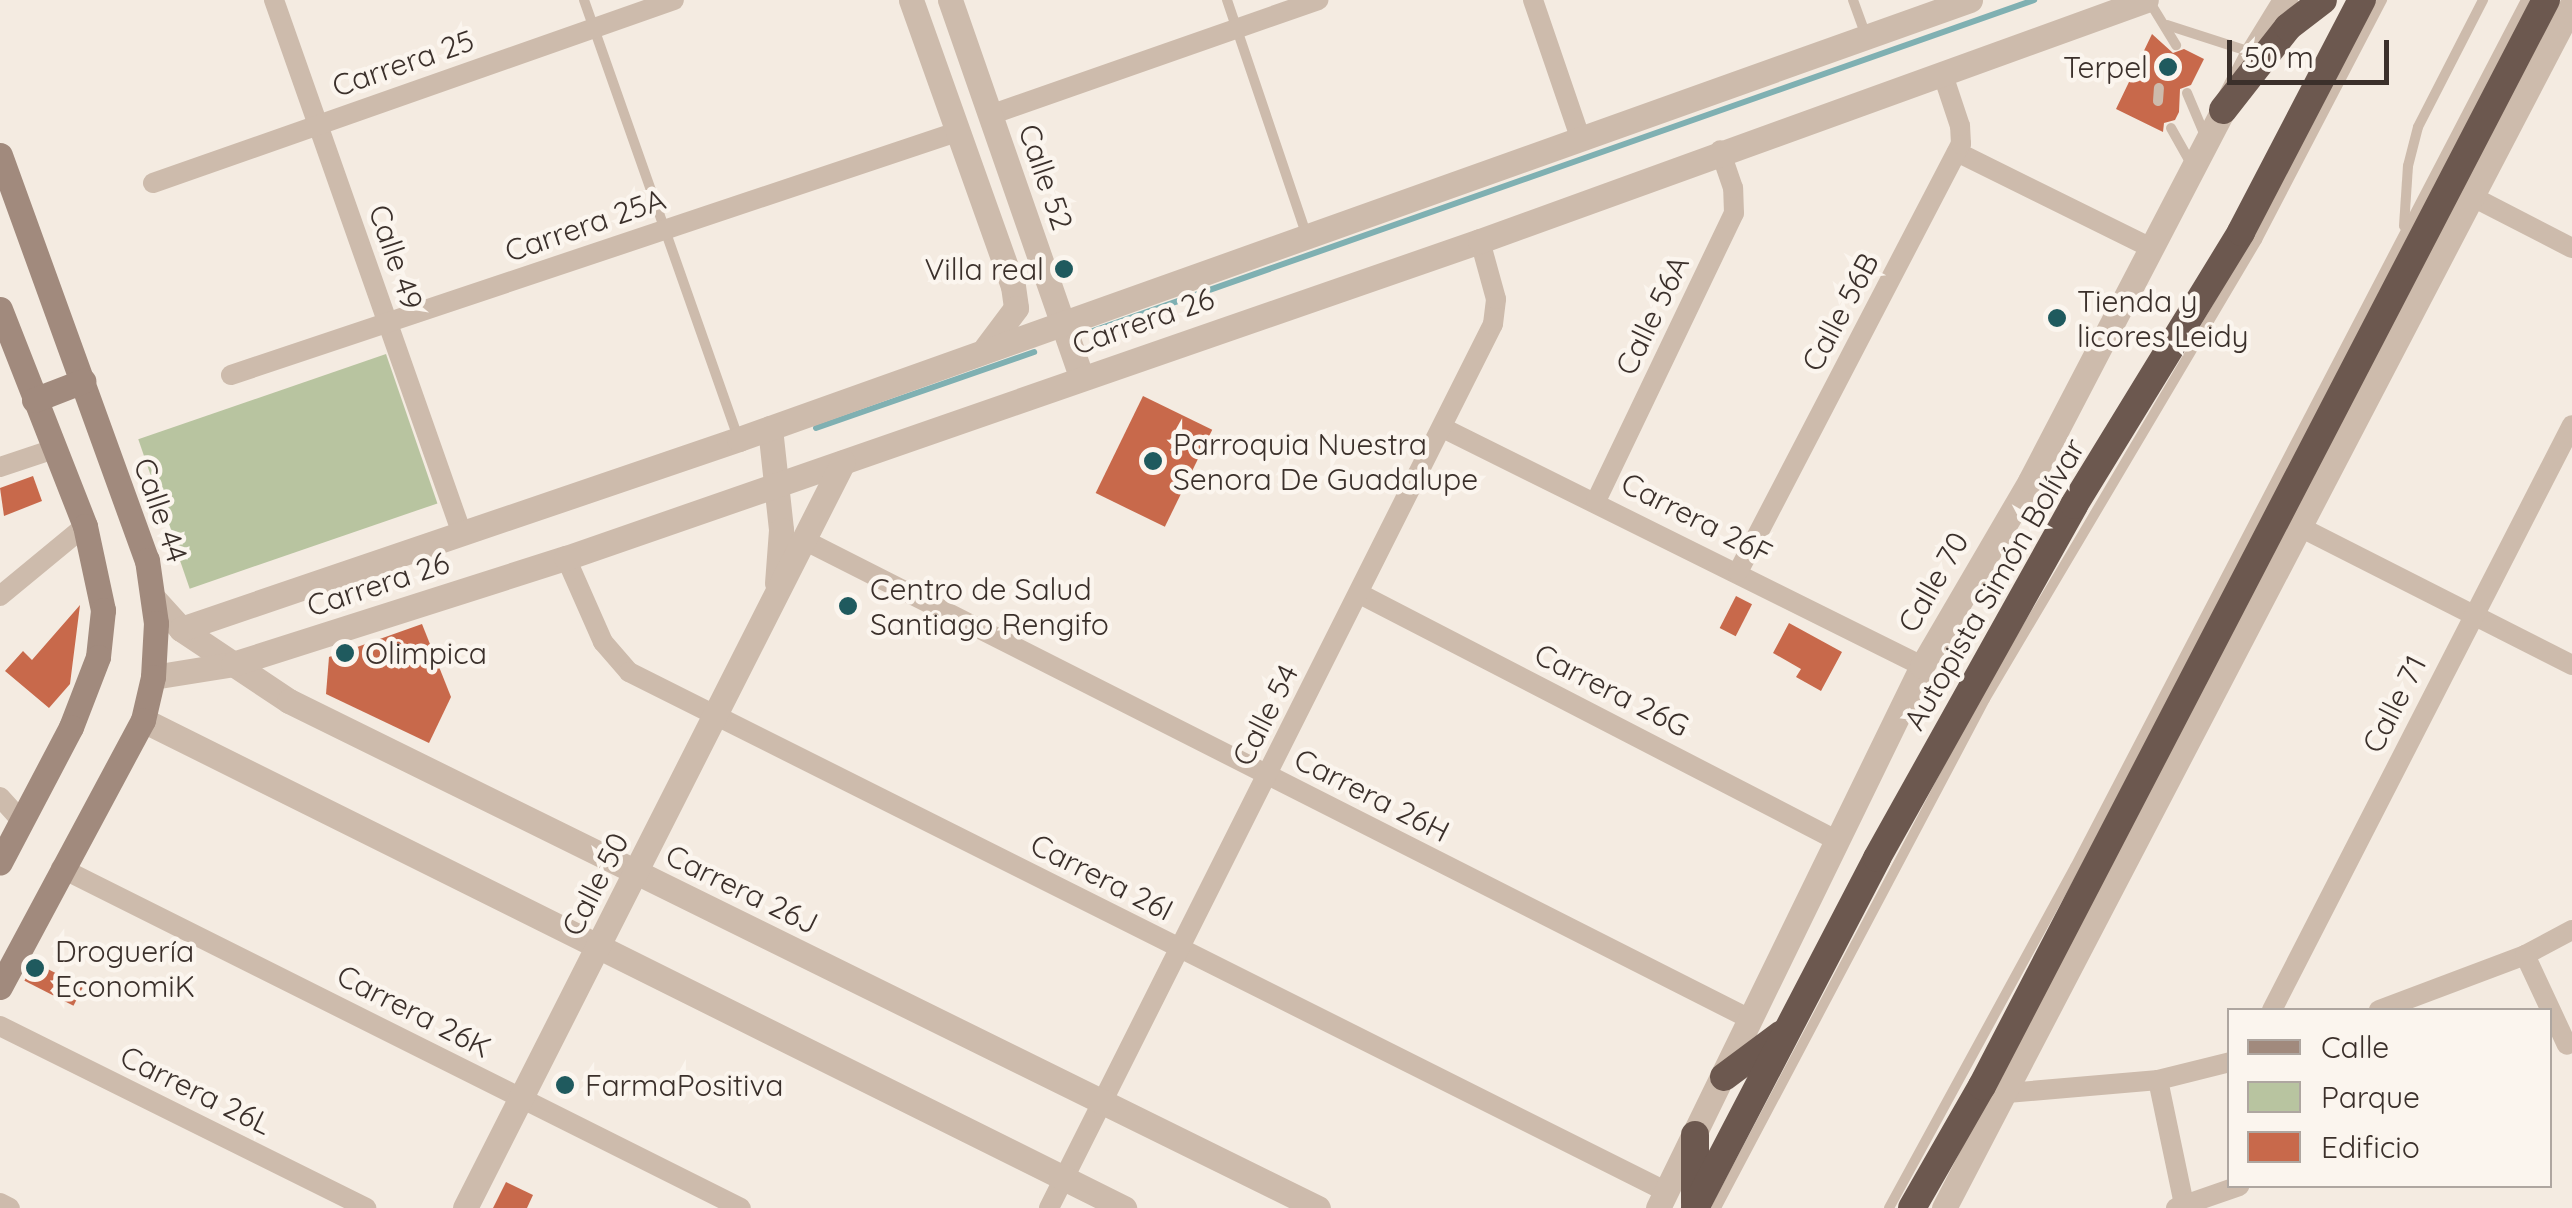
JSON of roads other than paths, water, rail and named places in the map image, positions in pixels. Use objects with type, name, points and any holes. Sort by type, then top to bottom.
[{"type":"highway","points":[[2223,110],[2288,28],[2322,0]]},
{"type":"highway","name":"Autopista Simón Bolívar","points":[[1695,1208],[1877,858],[2065,522],[2241,232],[2362,0]]},
{"type":"highway","points":[[1912,1208],[2100,879],[2546,0]]},
{"type":"highway","points":[[1724,1077],[1787,1030]]},
{"type":"highway","points":[[1695,1135],[1695,1208]]},
{"type":"main road","name":"Calle 44","points":[[0,155],[147,560],[155,600],[152,676],[143,720],[60,868],[0,988]]},
{"type":"main road","points":[[0,309],[85,526],[101,590],[98,658],[72,728],[0,862]]},
{"type":"main road","points":[[34,400],[83,381]]},
{"type":"street","name":"Calle 49","points":[[274,0],[462,534]]},
{"type":"street","name":"Carrera 25","points":[[152,182],[674,0]]},
{"type":"street","points":[[911,0],[1012,286],[1016,308],[986,348]]},
{"type":"street","name":"Calle 52","points":[[950,0],[1081,376]]},
{"type":"street","points":[[990,116],[1318,0]]},
{"type":"street","points":[[1533,0],[1581,140]]},
{"type":"street","name":"Carrera 26","points":[[181,628],[739,440],[986,348],[1307,238],[1970,0]]},
{"type":"street","name":"Carrera 26","points":[[152,676],[234,664],[566,558],[1081,376],[1480,241],[1720,150],[1942,76],[2148,0]]},
{"type":"street","name":"Calle 70","points":[[1663,1200],[1922,666],[2030,481],[2252,52],[2285,0]]},
{"type":"street","points":[[1944,1208],[2008,1093],[2100,879],[2302,528],[2572,4]]},
{"type":"street","points":[[1942,76],[1962,131],[1958,152],[2151,248]]},
{"type":"street","name":"Carrera 25A","points":[[231,375],[958,132]]},
{"type":"street","name":"Calle 56A","points":[[1596,501],[1734,212],[1733,188],[1720,150]]},
{"type":"street","name":"Calle 56B","points":[[1738,572],[1958,152]]},
{"type":"street","points":[[2473,197],[2572,248]]},
{"type":"street","name":"Calle 54","points":[[1049,1208],[1443,428],[1496,310],[1480,241]]},
{"type":"street","name":"Calle 71","points":[[2273,1008],[2472,615],[2564,458],[2572,426]]},
{"type":"street","name":"Calle 50","points":[[770,428],[778,484],[777,587]]},
{"type":"street","name":"Carrera 26F","points":[[1443,428],[1922,666]]},
{"type":"street","points":[[0,466],[54,449]]},
{"type":"street","name":"Calle 50","points":[[465,1208],[718,716],[777,587],[806,540],[843,462]]},
{"type":"street","points":[[0,596],[85,526]]},
{"type":"street","points":[[2302,528],[2572,665]]},
{"type":"street","name":"Carrera 26H","points":[[806,540],[1752,1020]]},
{"type":"street","name":"Carrera 26I","points":[[566,558],[602,642],[618,662],[1663,1200]]},
{"type":"street","name":"Carrera 26G","points":[[1360,594],[1836,840]]},
{"type":"street","name":"Carrera 26J","points":[[155,600],[181,628],[289,701],[1318,1208]]},
{"type":"street","points":[[143,720],[1124,1208]]},
{"type":"street","points":[[0,797],[21,820]]},
{"type":"street","name":"Carrera 26K","points":[[60,868],[741,1208]]},
{"type":"street","points":[[2384,1008],[2525,956],[2572,930]]},
{"type":"street","points":[[2525,956],[2547,1008]]},
{"type":"street","points":[[2552,1021],[2563,1047]]},
{"type":"street","name":"Carrera 26L","points":[[0,1026],[366,1208]]},
{"type":"street","points":[[2008,1093],[2158,1080],[2227,1063]]},
{"type":"street","points":[[2158,1080],[2180,1206],[2233,1188]]},
{"type":"street","points":[[0,1202],[10,1208]]},
{"type":"lane","points":[[584,0],[739,440]]},
{"type":"lane","points":[[1227,0],[1307,238]]},
{"type":"lane","points":[[1853,0],[1866,36]]},
{"type":"lane","points":[[2148,0],[2167,25],[2176,46]]},
{"type":"lane","points":[[1716,1208],[1985,699],[2256,240],[2382,0]]},
{"type":"lane","points":[[2404,232],[2408,166],[2418,127],[2483,0]]},
{"type":"lane","points":[[1890,1208],[2074,868],[2526,0]]},
{"type":"lane","points":[[2167,25],[2252,52]]},
{"type":"lane","points":[[2158,102],[2159,88]]},
{"type":"lane","points":[[2187,93],[2207,140]]},
{"type":"lane","points":[[2171,128],[2193,168]]},
{"type":"waterway","points":[[1087,333],[2034,0]]},
{"type":"waterway","points":[[816,428],[1034,352]]},
{"type":"place","name":"Terpel","points":[[2168,67]]},
{"type":"place","name":"Villa real","points":[[1064,269]]},
{"type":"place","name":"Tienda y licores Leidy","points":[[2057,318]]},
{"type":"place","name":"Parroquia Nuestra Senora De Guadalupe","points":[[1153,461]]},
{"type":"place","name":"Centro de Salud Santiago Rengifo","points":[[848,606]]},
{"type":"place","name":"Olimpica","points":[[345,653]]},
{"type":"place","name":"Droguería EconomiK","points":[[35,968]]},
{"type":"place","name":"FarmaPositiva","points":[[565,1085]]}]
